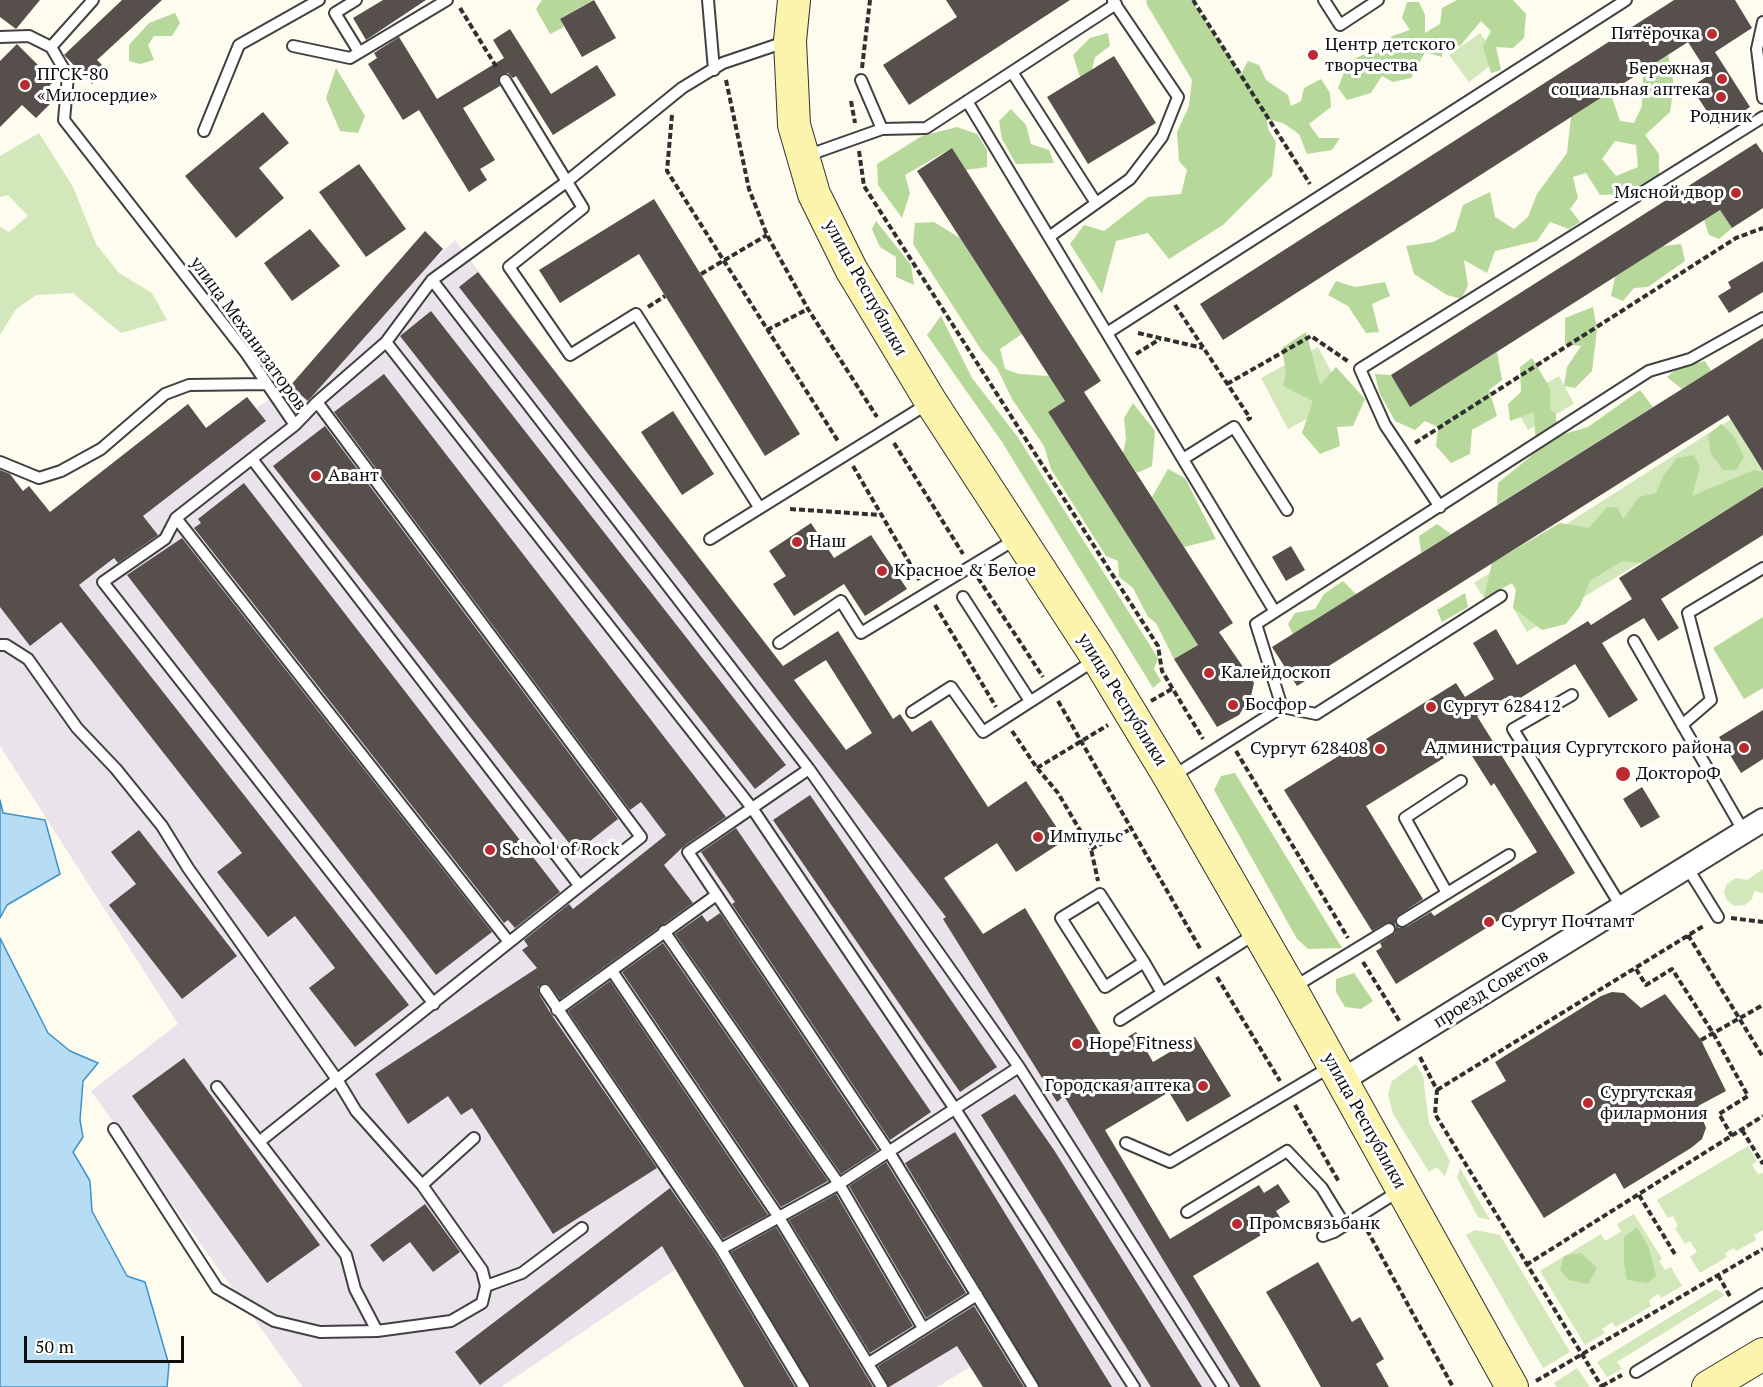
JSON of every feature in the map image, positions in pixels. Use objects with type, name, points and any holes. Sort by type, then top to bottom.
[{"type":"main road","name":"улица Республики","points":[[794,0],[790,41],[792,107],[802,157],[814,194],[851,269],[931,402],[1098,659],[1170,778],[1291,988],[1401,1189],[1523,1384]]},
{"type":"main road","points":[[1708,1387],[1763,1354]]},
{"type":"street","name":"проезд Советов","points":[[1337,1073],[1411,1038],[1763,820]]},
{"type":"lane","points":[[0,37],[29,36],[51,47],[93,0]]},
{"type":"lane","points":[[204,131],[239,45],[319,0]]},
{"type":"lane","points":[[356,0],[335,13],[359,52]]},
{"type":"lane","points":[[708,0],[714,70]]},
{"type":"lane","points":[[1324,0],[1340,25],[1378,0]]},
{"type":"lane","points":[[1112,330],[1626,0]]},
{"type":"lane","points":[[292,46],[350,58],[444,1]]},
{"type":"lane","points":[[802,157],[882,129],[926,128],[1114,2],[1178,97],[1162,137],[1130,179],[1049,237]]},
{"type":"lane","points":[[1763,22],[1757,49],[1763,98]]},
{"type":"lane","name":"улица Механизаторов","points":[[51,47],[68,76],[64,120],[246,353],[295,425],[317,402],[386,342],[432,280],[565,183],[674,95],[723,63],[790,41]]},
{"type":"lane","points":[[1012,72],[1096,203]]},
{"type":"lane","points":[[505,80],[565,183],[583,208],[509,267],[570,355],[636,314],[759,507]]},
{"type":"lane","points":[[861,80],[882,129]]},
{"type":"lane","points":[[967,101],[1049,237],[1112,330],[1124,362],[1275,612]]},
{"type":"lane","points":[[1440,507],[1385,425],[1360,369],[1763,117]]},
{"type":"lane","points":[[432,280],[809,769],[1019,1067],[1223,1387]]},
{"type":"lane","points":[[1282,707],[1256,624],[1649,371],[1690,359],[1763,318]]},
{"type":"lane","points":[[386,342],[752,808],[955,1109],[1134,1387]]},
{"type":"lane","points":[[0,462],[39,478],[50,475],[101,449],[165,394],[189,385],[265,384]]},
{"type":"lane","points":[[259,1142],[641,837],[317,402]]},
{"type":"lane","points":[[710,538],[931,402]]},
{"type":"lane","points":[[295,425],[176,518],[165,538],[103,582],[434,1004]]},
{"type":"lane","points":[[1183,459],[1234,427],[1287,510]]},
{"type":"lane","points":[[252,459],[579,885]]},
{"type":"lane","points":[[176,518],[509,942]]},
{"type":"lane","points":[[779,643],[841,601],[861,633],[1018,537]]},
{"type":"lane","points":[[1682,725],[1711,700],[1688,613],[1763,568]]},
{"type":"lane","points":[[1170,778],[1282,707],[1316,714],[1501,596]]},
{"type":"lane","points":[[963,597],[1030,702]]},
{"type":"lane","points":[[1634,640],[1744,832]]},
{"type":"lane","points":[[0,645],[6,645],[28,659],[77,728],[116,769],[162,826],[188,868],[338,1081],[356,1111],[422,1185],[482,1270],[486,1286],[482,1303],[451,1321],[377,1330],[320,1332],[274,1321],[217,1288],[114,1129]]},
{"type":"lane","points":[[912,712],[951,687],[983,732],[1098,659]]},
{"type":"lane","points":[[1572,695],[1513,729],[1622,908]]},
{"type":"lane","points":[[809,769],[688,852],[715,896],[889,1152],[1033,1387]]},
{"type":"lane","points":[[1447,893],[1405,818],[1461,781]]},
{"type":"lane","points":[[1402,921],[1509,855]]},
{"type":"lane","points":[[1687,867],[1718,917]]},
{"type":"lane","points":[[1144,962],[1105,987],[1061,918],[1100,894],[1144,962],[1162,993]]},
{"type":"lane","points":[[557,1010],[715,896]]},
{"type":"lane","points":[[1291,988],[1389,929]]},
{"type":"lane","points":[[664,932],[839,1184],[923,1328]]},
{"type":"lane","points":[[1120,1020],[1258,932]]},
{"type":"lane","points":[[612,971],[778,1216],[882,1387]]},
{"type":"lane","points":[[545,990],[721,1249],[804,1387]]},
{"type":"lane","points":[[721,1249],[839,1184],[1019,1067]]},
{"type":"lane","points":[[1126,1143],[1170,1162],[1337,1073]]},
{"type":"lane","points":[[218,1087],[346,1255],[355,1289],[377,1330]]},
{"type":"lane","points":[[422,1185],[474,1138]]},
{"type":"lane","points":[[1187,1212],[1287,1151],[1322,1188],[1344,1224]]},
{"type":"lane","points":[[1323,1236],[1334,1232],[1401,1189]]},
{"type":"lane","points":[[486,1286],[522,1274],[582,1228]]},
{"type":"lane","points":[[1636,1372],[1763,1294]]},
{"type":"lane","points":[[869,1363],[977,1295]]},
{"type":"path","points":[[455,0],[505,80]]},
{"type":"path","points":[[861,80],[870,0]]},
{"type":"path","points":[[1193,0],[1318,198]]},
{"type":"path","points":[[850,91],[864,186],[1158,646],[1162,671],[1211,752]]},
{"type":"path","points":[[674,95],[667,171],[846,454],[1003,719],[1036,768],[1058,794],[1091,849],[1100,894]]},
{"type":"path","points":[[1402,451],[1736,238],[1763,228]]},
{"type":"path","points":[[701,274],[767,235]]},
{"type":"path","points":[[1168,294],[1250,418],[1234,427]]},
{"type":"path","points":[[767,330],[808,309]]},
{"type":"path","points":[[1112,330],[1204,348]]},
{"type":"path","points":[[1227,384],[1311,336],[1360,369]]},
{"type":"path","points":[[1124,362],[1160,338]]},
{"type":"path","points":[[759,507],[882,515]]},
{"type":"path","points":[[1036,768],[1172,689]]},
{"type":"path","points":[[1230,740],[1411,1038],[1437,1090],[1435,1114],[1602,1387],[1617,1376],[1636,1372]]},
{"type":"path","points":[[1091,849],[1131,829]]},
{"type":"path","points":[[1437,1090],[1718,917],[1763,922]]},
{"type":"path","points":[[1688,935],[1763,1057]]},
{"type":"path","points":[[1636,969],[1646,985],[1672,969],[1713,1033],[1748,1096],[1719,1114],[1732,1136]]},
{"type":"path","points":[[1701,1040],[1763,1005]]},
{"type":"path","points":[[1526,1265],[1763,1116]]},
{"type":"path","points":[[1742,1130],[1763,1164]]},
{"type":"path","points":[[1639,1195],[1676,1256]]},
{"type":"path","points":[[1523,1384],[1581,1354],[1763,1249]]},
{"type":"path","points":[[1718,1275],[1739,1309]]},
{"type":"shaded area","points":[[455,240],[965,905],[1261,1387],[983,1387],[970,1367],[937,1387],[744,1387],[676,1269],[501,1387],[303,1387],[91,1091],[178,1024],[0,746],[0,590],[188,404],[206,428],[247,397],[256,408],[290,386],[409,250],[426,267]]},
{"type":"green space","points":[[542,0],[593,0],[560,19],[564,27],[550,34],[536,9]]},
{"type":"green space","points":[[1147,0],[1191,0],[1241,74],[1248,61],[1259,65],[1266,80],[1288,95],[1291,106],[1301,101],[1304,88],[1321,79],[1330,93],[1331,107],[1309,124],[1319,138],[1340,138],[1332,150],[1307,154],[1299,134],[1283,123],[1267,119],[1268,129],[1276,142],[1272,176],[1223,225],[1169,259],[1148,233],[1116,241],[1102,294],[1070,244],[1084,225],[1104,231],[1148,197],[1181,194],[1187,170],[1179,161],[1177,132],[1189,106],[1192,80],[1146,3]]},
{"type":"green space","points":[[1457,0],[1513,0],[1526,14],[1524,38],[1513,48],[1496,47],[1501,70],[1491,73],[1483,46],[1491,31],[1481,21],[1460,46],[1442,40],[1442,57],[1425,52],[1411,78],[1393,82],[1382,76],[1371,93],[1347,100],[1338,88],[1348,62],[1362,55],[1380,53],[1392,36],[1410,30],[1402,18],[1407,2],[1419,2],[1425,15],[1425,33],[1440,24],[1442,8]]},
{"type":"green space","points":[[175,13],[180,23],[172,36],[154,36],[148,45],[154,60],[140,64],[129,61],[129,45],[149,23]]},
{"type":"green space","points":[[1108,33],[1110,46],[1095,57],[1092,70],[1080,77],[1073,55],[1090,38]]},
{"type":"green space","points":[[1480,33],[1499,59],[1469,82],[1449,55]]},
{"type":"green space","points":[[1668,55],[1674,85],[1670,112],[1645,135],[1659,154],[1659,177],[1629,194],[1600,195],[1586,173],[1573,177],[1578,198],[1570,209],[1580,222],[1569,229],[1550,222],[1537,241],[1495,251],[1487,273],[1464,260],[1468,286],[1461,299],[1447,295],[1414,274],[1406,246],[1433,242],[1455,231],[1463,205],[1490,192],[1495,217],[1514,229],[1528,217],[1537,194],[1567,153],[1571,117],[1610,92],[1620,121],[1634,123],[1642,106],[1643,71]],"holes":[[[1615,141],[1636,145],[1638,167],[1616,176],[1602,159]]]},
{"type":"green space","points":[[336,68],[365,116],[358,133],[340,131],[326,98]]},
{"type":"green space","points":[[1011,109],[1026,125],[1031,144],[1049,150],[1054,163],[1016,164],[1002,139],[999,121]]},
{"type":"green space","points":[[957,127],[977,134],[987,150],[987,167],[966,170],[952,148],[905,175],[910,193],[902,218],[878,185],[877,164],[922,136]]},
{"type":"green space","points":[[39,133],[73,187],[96,244],[119,273],[152,293],[167,320],[121,333],[73,293],[36,295],[16,309],[0,335],[0,227],[9,232],[28,216],[8,195],[0,197],[0,156]]},
{"type":"green space","points":[[1720,210],[1732,228],[1719,239],[1709,235],[1704,220]]},
{"type":"green space","points":[[876,221],[911,265],[914,285],[896,277],[896,257],[880,247],[872,229]]},
{"type":"green space","points":[[934,222],[960,238],[1022,334],[1000,349],[1005,369],[1019,374],[1049,376],[1065,401],[1048,412],[1198,645],[1174,659],[1156,623],[1148,617],[1133,588],[1119,577],[1118,561],[1106,556],[1051,469],[1044,446],[1012,399],[997,368],[982,351],[913,244],[915,223]]},
{"type":"green space","points":[[1681,244],[1685,261],[1648,287],[1634,288],[1623,301],[1611,296],[1615,277],[1663,246]]},
{"type":"green space","points":[[1336,281],[1355,287],[1385,282],[1390,296],[1372,304],[1379,332],[1366,333],[1348,306],[1328,295]]},
{"type":"green space","points":[[1593,307],[1597,330],[1592,371],[1575,388],[1564,386],[1567,367],[1581,346],[1565,344],[1565,318]]},
{"type":"green space","points":[[941,316],[972,378],[1017,436],[1158,658],[1154,669],[1161,681],[1153,688],[1002,442],[927,335]]},
{"type":"green space","points":[[1306,332],[1320,385],[1336,367],[1365,399],[1353,426],[1337,427],[1340,446],[1320,454],[1302,433],[1313,401],[1283,386],[1286,374],[1282,348]]},
{"type":"green space","points":[[1318,347],[1345,398],[1288,429],[1261,378]]},
{"type":"green space","points":[[1497,352],[1502,380],[1489,390],[1497,416],[1472,430],[1470,454],[1451,463],[1436,446],[1438,427],[1425,421],[1415,430],[1395,421],[1379,392],[1375,374],[1391,375],[1411,406]]},
{"type":"green space","points":[[1532,358],[1550,388],[1550,410],[1556,414],[1557,436],[1588,427],[1640,390],[1653,407],[1497,505],[1498,483],[1536,452],[1534,412],[1510,421],[1508,404],[1521,392],[1520,367]]},
{"type":"green space","points":[[1705,361],[1711,371],[1682,389],[1667,377],[1678,368]]},
{"type":"green space","points":[[1559,376],[1574,404],[1528,430],[1512,402]]},
{"type":"green space","points":[[1133,403],[1155,431],[1152,466],[1137,473],[1123,453],[1126,439],[1124,418]]},
{"type":"green space","points":[[1731,419],[1753,456],[1759,461],[1763,460],[1763,487],[1527,632],[1513,608],[1516,590],[1512,583],[1484,598],[1474,583]]},
{"type":"green space","points":[[1721,424],[1734,436],[1744,457],[1736,470],[1723,470],[1711,454],[1708,435]]},
{"type":"green space","points":[[1694,455],[1700,467],[1692,496],[1754,470],[1763,472],[1763,487],[1642,563],[1622,561],[1590,581],[1580,606],[1566,624],[1542,630],[1513,608],[1516,590],[1512,583],[1484,598],[1492,563],[1560,523],[1589,528],[1607,507],[1618,508],[1623,519],[1639,497],[1656,493],[1664,475],[1677,458]]},
{"type":"green space","points":[[1168,469],[1185,478],[1216,539],[1184,547],[1152,497]]},
{"type":"green space","points":[[1437,524],[1451,534],[1421,553],[1419,536]]},
{"type":"green space","points":[[1343,581],[1356,594],[1293,634],[1288,624],[1295,613],[1315,609],[1324,594]]},
{"type":"green space","points":[[1465,593],[1468,607],[1442,622],[1437,610]]},
{"type":"green space","points":[[1763,617],[1763,688],[1744,699],[1713,648]]},
{"type":"green space","points":[[1235,773],[1342,948],[1308,949],[1297,939],[1214,790],[1221,776]]},
{"type":"green space","points":[[1763,869],[1763,893],[1754,891],[1752,899],[1745,905],[1734,906],[1726,899],[1724,891],[1727,884],[1736,878],[1747,880]]},
{"type":"green space","points":[[1354,973],[1373,1001],[1361,1009],[1345,1007],[1336,992],[1336,979]]},
{"type":"green space","points":[[1416,1064],[1423,1076],[1429,1123],[1450,1161],[1445,1176],[1437,1167],[1429,1172],[1393,1114],[1388,1094],[1392,1081]]},
{"type":"green space","points":[[1748,1146],[1757,1161],[1752,1165],[1758,1174],[1763,1173],[1763,1230],[1754,1235],[1756,1240],[1736,1251],[1734,1248],[1725,1253],[1727,1257],[1700,1273],[1690,1257],[1697,1252],[1690,1241],[1685,1244],[1675,1228],[1678,1226],[1673,1216],[1668,1218],[1657,1200]]},
{"type":"green space","points":[[1460,1168],[1490,1220],[1478,1217],[1457,1178]]},
{"type":"green space","points":[[1634,1214],[1662,1259],[1659,1261],[1665,1270],[1671,1267],[1682,1286],[1661,1298],[1658,1294],[1649,1300],[1651,1306],[1616,1327],[1612,1322],[1602,1329],[1605,1333],[1585,1345],[1540,1271],[1601,1234],[1605,1241],[1621,1232],[1617,1224]]},
{"type":"green space","points":[[1637,1227],[1649,1248],[1656,1276],[1648,1283],[1627,1280],[1624,1263],[1624,1237]]},
{"type":"green space","points":[[1475,1230],[1500,1235],[1570,1352],[1543,1368],[1466,1235]]},
{"type":"green space","points":[[1581,1253],[1597,1268],[1588,1284],[1569,1280],[1560,1270],[1564,1256]]},
{"type":"green space","points":[[1716,1289],[1725,1295],[1617,1362],[1622,1369],[1607,1377],[1597,1362]]},
{"type":"green space","points":[[1577,1368],[1590,1387],[1557,1387],[1554,1383]]},
{"type":"water","points":[[0,800],[3,813],[45,820],[60,874],[7,905],[0,918]]},
{"type":"water","points":[[0,938],[48,1033],[70,1051],[98,1063],[83,1081],[80,1120],[83,1137],[73,1152],[90,1181],[92,1211],[127,1276],[145,1282],[169,1365],[167,1387],[0,1387]]},
{"type":"building","points":[[0,0],[40,0],[16,29],[0,17]]},
{"type":"building","points":[[122,0],[162,0],[97,60],[107,70],[92,84],[64,55]]},
{"type":"building","points":[[383,0],[426,0],[366,40],[353,18]]},
{"type":"building","points":[[594,0],[616,38],[582,57],[560,19]]},
{"type":"building","points":[[946,0],[1070,0],[909,105],[883,65],[957,17]]},
{"type":"building","points":[[1674,0],[1735,0],[1752,28],[1715,52],[1750,107],[1718,128],[1691,87],[1709,75],[1688,42],[1223,340],[1200,304]]},
{"type":"building","points":[[510,29],[551,94],[597,65],[616,95],[553,135],[516,76],[513,78],[508,73],[501,74],[498,80],[500,86],[463,108],[495,160],[480,169],[487,180],[469,192],[419,110],[403,120],[368,64],[377,58],[374,53],[399,37],[437,99],[504,58],[493,40]]},
{"type":"building","name":"ПГСК-80 «Милосердие»","points":[[17,44],[54,81],[47,88],[57,97],[36,118],[22,105],[0,127],[0,61]]},
{"type":"building","points":[[1114,56],[1156,123],[1088,164],[1047,97]]},
{"type":"building","points":[[263,112],[289,143],[259,168],[284,198],[236,238],[185,176]]},
{"type":"building","points":[[1756,143],[1763,153],[1763,208],[1732,228],[1720,210],[1410,407],[1391,375]]},
{"type":"building","points":[[952,148],[1101,381],[1084,392],[1233,623],[1219,632],[1254,683],[1251,696],[1239,715],[1217,727],[1174,659],[1198,645],[1048,412],[1065,401],[917,171]]},
{"type":"building","points":[[359,164],[406,229],[366,257],[319,192]]},
{"type":"building","points":[[654,199],[800,434],[765,456],[639,254],[560,303],[539,270]]},
{"type":"building","points":[[310,229],[340,266],[292,301],[264,263]]},
{"type":"building","points":[[425,231],[443,249],[308,401],[290,386]]},
{"type":"building","points":[[1763,261],[1763,292],[1729,313],[1718,296],[1731,288],[1728,282]]},
{"type":"building","points":[[478,272],[783,666],[838,631],[893,719],[900,714],[912,732],[931,720],[988,807],[1026,781],[1065,840],[1016,872],[997,843],[944,878],[983,934],[1025,908],[1109,1048],[1136,1032],[1153,1062],[1195,1037],[1231,1096],[1187,1122],[1169,1092],[1105,1130],[1170,1239],[1259,1185],[1264,1193],[1278,1184],[1290,1202],[1276,1211],[1283,1222],[1193,1276],[1261,1387],[1240,1387],[1064,1096],[1057,1102],[943,919],[946,917],[459,287]],"holes":[[[826,660],[872,733],[846,750],[794,680]]]},
{"type":"building","points":[[431,311],[786,765],[755,789],[400,336]]},
{"type":"building","points":[[1763,338],[1763,471],[1728,415],[1297,686],[1272,647]]},
{"type":"building","points":[[384,374],[726,817],[684,846],[664,865],[693,903],[560,999],[549,984],[544,983],[538,987],[539,994],[551,1014],[657,1168],[553,1234],[472,1108],[461,1115],[448,1096],[408,1124],[375,1074],[537,968],[522,950],[528,946],[524,940],[569,904],[573,909],[666,835],[641,802],[630,810],[334,412]]},
{"type":"building","points":[[247,397],[266,421],[143,516],[158,535],[118,563],[114,558],[79,585],[409,1005],[355,1047],[309,988],[335,968],[295,916],[268,937],[217,872],[242,853],[61,622],[30,646],[0,607],[0,470],[10,474],[23,491],[29,486],[50,512],[188,404],[206,428]]},
{"type":"building","points":[[673,411],[714,474],[682,495],[641,432]]},
{"type":"building","points":[[325,426],[618,819],[576,852],[273,466]]},
{"type":"building","points":[[244,483],[560,892],[515,928],[508,920],[504,923],[194,528],[201,523],[198,519]]},
{"type":"building","points":[[1763,487],[1763,535],[1661,599],[1679,628],[1658,641],[1644,618],[1602,643],[1638,700],[1609,718],[1575,664],[1509,705],[1505,698],[1477,716],[1575,873],[1396,984],[1376,951],[1382,947],[1380,943],[1395,933],[1396,926],[1388,922],[1372,931],[1284,790],[1456,683],[1465,697],[1494,679],[1473,643],[1496,629],[1517,665],[1588,621],[1591,625],[1632,599],[1619,578]],"holes":[[[1465,745],[1491,786],[1494,783],[1537,852],[1434,916],[1431,912],[1406,927],[1399,928],[1395,924],[1396,917],[1423,899],[1366,806]]]},
{"type":"building","points":[[811,523],[834,558],[871,535],[907,589],[865,616],[844,584],[794,616],[773,584],[786,576],[769,551]]},
{"type":"building","points":[[182,538],[492,932],[436,975],[127,575]]},
{"type":"building","points":[[1291,546],[1305,570],[1286,581],[1272,557]]},
{"type":"building","name":"Администрация Сургутского района","points":[[1763,710],[1763,759],[1741,773],[1719,737]]},
{"type":"building","points":[[1642,787],[1660,817],[1641,828],[1623,799]]},
{"type":"building","points":[[810,795],[997,1067],[960,1092],[773,820]]},
{"type":"building","points":[[736,828],[931,1112],[890,1140],[732,904],[735,902],[701,852]]},
{"type":"building","points":[[139,830],[237,956],[182,999],[109,905],[136,884],[111,852]]},
{"type":"building","points":[[720,913],[878,1150],[841,1174],[675,934],[702,915],[707,922]]},
{"type":"building","points":[[663,943],[828,1181],[781,1207],[622,972]]},
{"type":"building","points":[[610,981],[768,1215],[723,1239],[568,1011]]},
{"type":"building","name":"Сургутская филармония","points":[[1612,992],[1624,993],[1641,1008],[1665,994],[1701,1040],[1726,1091],[1698,1106],[1706,1128],[1702,1139],[1691,1148],[1624,1189],[1615,1173],[1544,1218],[1471,1101],[1506,1081],[1495,1062],[1601,996]]},
{"type":"building","points":[[184,1058],[320,1245],[267,1283],[132,1096]]},
{"type":"building","points":[[1015,1094],[1054,1150],[1202,1387],[1151,1387],[981,1115]]},
{"type":"building","points":[[955,1132],[1112,1387],[1040,1387],[905,1163]]},
{"type":"building","points":[[886,1162],[966,1293],[926,1318],[849,1186]]},
{"type":"building","points":[[670,1188],[715,1253],[795,1387],[744,1387],[662,1246],[480,1385],[455,1352]]},
{"type":"building","points":[[836,1194],[913,1326],[870,1353],[789,1220]]},
{"type":"building","points":[[425,1204],[460,1252],[433,1272],[410,1242],[383,1262],[370,1245]]},
{"type":"building","points":[[776,1227],[873,1387],[811,1387],[731,1252]]},
{"type":"building","points":[[1318,1262],[1352,1322],[1360,1317],[1384,1359],[1376,1364],[1389,1387],[1321,1387],[1266,1292]]},
{"type":"building","points":[[974,1306],[1024,1387],[983,1387],[957,1346],[889,1387],[878,1366]]},
{"type":"place","name":"Пятёрочка","points":[[1712,34]]},
{"type":"place","name":"Центр детского творчества","points":[[1313,55]]},
{"type":"place","name":"Бережная социальная аптека","points":[[1722,79]]},
{"type":"place","name":"ПГСК-80 «Милосердие»","points":[[25,85]]},
{"type":"place","name":"Родник","points":[[1721,97]]},
{"type":"place","name":"Мясной двор","points":[[1736,193]]},
{"type":"place","name":"Авант","points":[[316,476]]},
{"type":"place","name":"Наш","points":[[797,542]]},
{"type":"place","name":"Красное & Белое","points":[[882,571]]},
{"type":"place","name":"Калейдоскоп","points":[[1209,673]]},
{"type":"place","name":"Босфор","points":[[1233,705]]},
{"type":"place","name":"Сургут 628412","points":[[1431,707]]},
{"type":"place","name":"Администрация Сургутского района","points":[[1744,748]]},
{"type":"place","name":"Сургут 628408","points":[[1380,749]]},
{"type":"place","name":"ДоктороФ","points":[[1623,774]]},
{"type":"place","name":"Импульс","points":[[1038,837]]},
{"type":"place","name":"School of Rock","points":[[490,850]]},
{"type":"place","name":"Сургут Почтамт","points":[[1489,922]]},
{"type":"place","name":"Hope Fitness","points":[[1077,1044]]},
{"type":"place","name":"Городская аптека","points":[[1203,1086]]},
{"type":"place","name":"Сургутская филармония","points":[[1588,1103]]},
{"type":"place","name":"Промсвязьбанк","points":[[1237,1224]]}]
